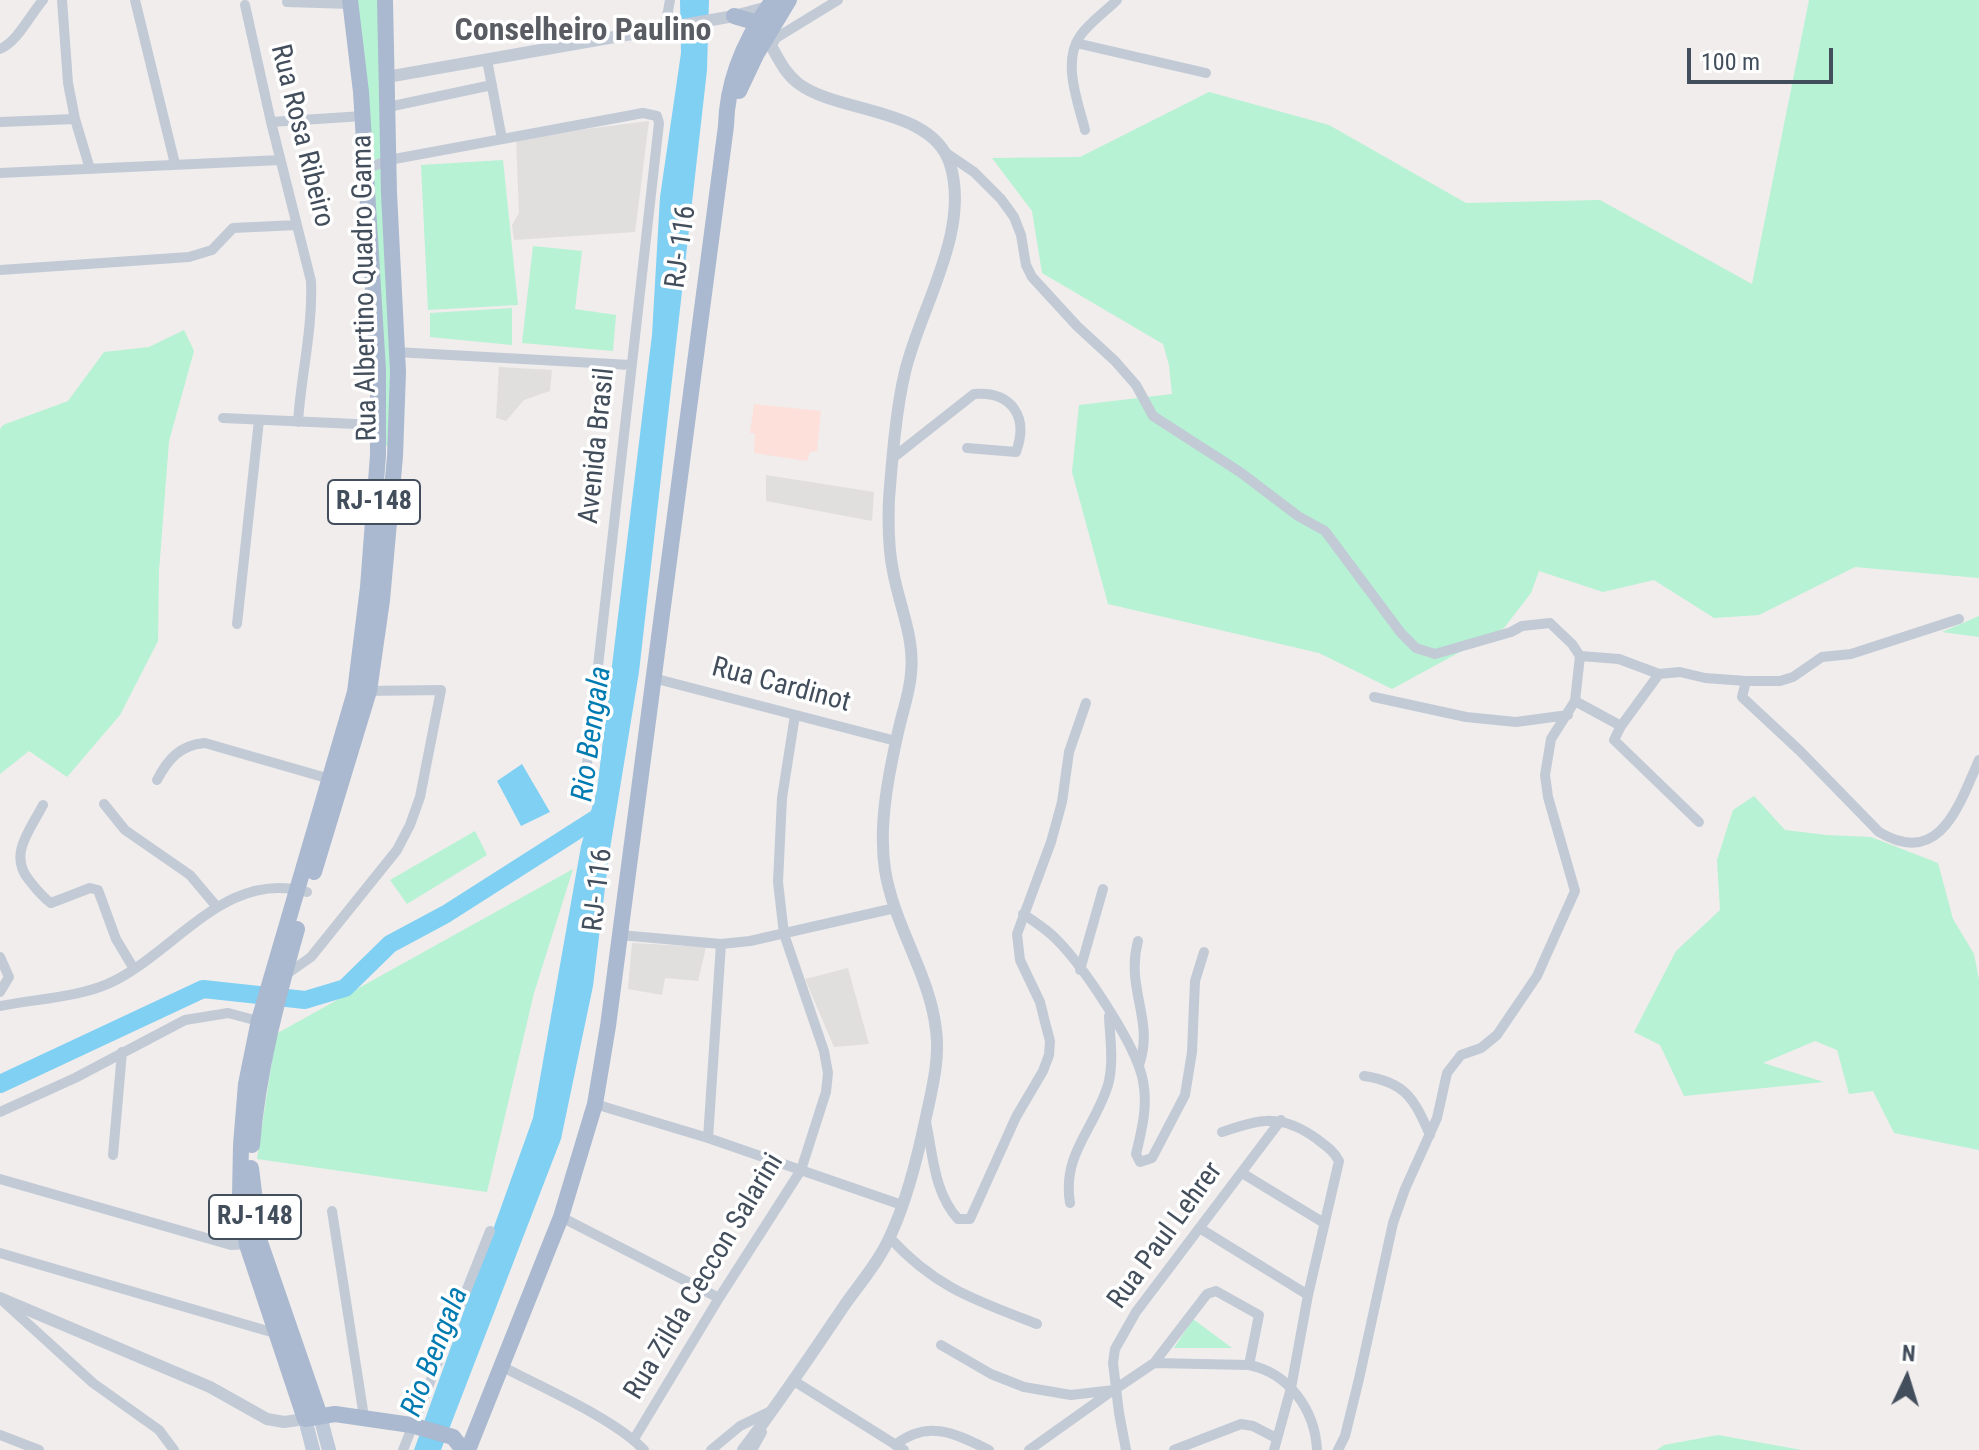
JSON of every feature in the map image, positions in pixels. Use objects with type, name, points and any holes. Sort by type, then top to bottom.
[{"type":"main road","name":"Rua Albertino Quadro Gama","points":[[267,1016],[362,691],[381,612],[395,456],[396,352],[385,0]]},
{"type":"main road","points":[[755,26],[770,4],[787,0]]},
{"type":"main road","name":"RJ- 116","points":[[461,1446],[503,1367],[561,1217],[595,1104],[726,126],[759,48],[787,0]]},
{"type":"main road","name":"Rua Albertino Quadro Gama","points":[[303,890],[330,779],[362,691],[378,455],[377,343],[363,116],[350,2]]},
{"type":"main road","points":[[729,17],[743,36],[759,48]]},
{"type":"main road","points":[[729,17],[745,17],[755,26],[759,48]]},
{"type":"main road","points":[[378,455],[395,456]]},
{"type":"main road","name":"RJ-148","points":[[267,1016],[246,1084],[240,1196],[312,1418],[329,1450]]},
{"type":"main road","points":[[312,1418],[335,1414],[416,1426],[461,1446]]},
{"type":"main road","name":"RJ-148","points":[[312,1418],[313,1450]]},
{"type":"street","points":[[0,49],[19,33],[43,0]]},
{"type":"street","points":[[62,0],[68,83],[90,169]]},
{"type":"street","points":[[135,0],[175,164]]},
{"type":"street","points":[[670,0],[670,26]]},
{"type":"street","points":[[838,0],[759,48],[778,61],[800,85],[906,122],[928,135],[946,153],[974,172],[1014,217],[1032,277],[1136,385],[1153,416],[1240,472],[1298,516],[1325,531],[1362,583],[1416,648],[1435,654],[1522,626],[1550,623],[1580,656],[1575,701],[1556,730],[1548,751],[1547,787],[1575,891],[1537,976],[1497,1035],[1481,1048],[1461,1055],[1447,1073],[1437,1118],[1393,1223],[1359,1379],[1345,1436],[1338,1450]]},
{"type":"street","points":[[1085,130],[1074,89],[1076,43],[1082,33],[1117,0]]},
{"type":"street","points":[[287,2],[350,2]]},
{"type":"street","points":[[387,77],[729,17],[770,4]]},
{"type":"street","name":"Rua Rosa Ribeiro","points":[[245,5],[311,281],[312,307],[298,422]]},
{"type":"street","points":[[1076,43],[1206,73]]},
{"type":"street","points":[[366,169],[389,160],[502,139],[487,60]]},
{"type":"street","points":[[388,107],[492,85]]},
{"type":"street","name":"Avenida Brasil","points":[[502,139],[643,113],[657,116],[659,123],[585,782]]},
{"type":"street","points":[[271,122],[363,116]]},
{"type":"street","points":[[0,122],[75,119]]},
{"type":"street","points":[[743,1450],[775,1409],[890,1238],[926,1120],[935,1075],[935,1018],[895,908],[885,870],[883,837],[896,741],[911,675],[911,646],[888,539],[894,457],[903,377],[952,228],[955,192],[946,153]]},
{"type":"street","points":[[0,173],[280,160]]},
{"type":"street","points":[[0,270],[189,257],[212,250],[233,228],[297,225]]},
{"type":"street","points":[[396,352],[631,365]]},
{"type":"street","points":[[894,457],[974,394],[997,396],[1011,402],[1019,416],[1016,452],[967,448]]},
{"type":"street","points":[[223,418],[378,425]]},
{"type":"street","points":[[237,624],[259,420]]},
{"type":"street","points":[[1580,656],[1619,659],[1659,674],[1680,672],[1705,678],[1780,681],[1793,677],[1822,657],[1851,654],[1959,619]]},
{"type":"street","points":[[1659,674],[1614,740],[1699,822]]},
{"type":"street","name":"Rua Cardinot","points":[[653,678],[896,741]]},
{"type":"street","points":[[1746,681],[1742,697],[1879,832],[1895,842],[1914,844],[1930,840],[1948,823],[1979,760]]},
{"type":"street","points":[[275,985],[311,957],[397,850],[420,797],[441,690],[362,691]]},
{"type":"street","points":[[1374,697],[1466,717],[1516,722],[1568,715]]},
{"type":"street","points":[[1575,701],[1621,726]]},
{"type":"street","points":[[926,1120],[939,1189],[947,1207],[958,1219],[970,1219],[1016,1117],[1049,1055],[1050,1041],[1040,1002],[1020,960],[1017,934],[1051,842],[1062,802],[1069,752],[1086,703]]},
{"type":"street","name":"Rua Zilda Ceccon Salarini","points":[[634,1439],[801,1170],[826,1092],[828,1073],[817,1029],[784,934],[778,882],[778,841],[795,715]]},
{"type":"street","points":[[157,780],[167,761],[193,744],[205,743],[330,779]]},
{"type":"street","points":[[104,804],[125,830],[190,875],[217,907]]},
{"type":"street","points":[[43,805],[19,852],[21,871],[42,897],[51,903],[90,888],[98,890],[116,939],[134,969]]},
{"type":"street","points":[[0,1006],[92,989],[112,982],[217,907],[246,891],[264,887],[303,890]]},
{"type":"street","points":[[1080,970],[1103,889]]},
{"type":"street","points":[[620,935],[721,944],[784,934],[895,908]]},
{"type":"street","points":[[1023,914],[1055,937],[1109,1010],[1139,1065],[1145,1095],[1136,1157],[1144,1163],[1155,1154],[1185,1095],[1192,1052],[1195,981],[1204,952]]},
{"type":"street","points":[[1138,941],[1133,980],[1146,1042],[1139,1065]]},
{"type":"street","points":[[708,1138],[721,944]]},
{"type":"street","points":[[0,957],[9,977],[0,992]]},
{"type":"street","points":[[1070,1203],[1067,1181],[1072,1162],[1098,1114],[1109,1082],[1109,1010]]},
{"type":"street","points":[[0,1112],[75,1078],[185,1020],[228,1013],[267,1016]]},
{"type":"street","points":[[113,1155],[122,1052]]},
{"type":"street","points":[[1364,1076],[1395,1085],[1409,1094],[1430,1135]]},
{"type":"street","points":[[595,1104],[708,1138],[902,1205]]},
{"type":"street","points":[[1222,1132],[1250,1123],[1281,1120],[1296,1124],[1333,1151],[1339,1166],[1308,1295],[1291,1388],[1274,1450]]},
{"type":"street","name":"Rua Paul Lehrer","points":[[1126,1450],[1115,1389],[1115,1349],[1136,1312],[1281,1120]]},
{"type":"street","points":[[1242,1173],[1324,1223]]},
{"type":"street","points":[[0,1179],[231,1245],[254,1243]]},
{"type":"street","points":[[332,1211],[364,1417]]},
{"type":"street","points":[[561,1217],[719,1298]]},
{"type":"street","points":[[1201,1229],[1308,1295]]},
{"type":"street","points":[[403,1450],[416,1426],[490,1231]]},
{"type":"street","points":[[890,1238],[929,1275],[957,1291],[1037,1324]]},
{"type":"street","points":[[0,1253],[283,1334]]},
{"type":"street","points":[[1029,1450],[1154,1363],[1207,1294],[1216,1291],[1259,1315],[1249,1365]]},
{"type":"street","points":[[0,1298],[210,1387],[267,1419],[284,1422],[312,1418]]},
{"type":"street","points":[[0,1298],[93,1383],[159,1430],[174,1450]]},
{"type":"street","points":[[941,1345],[991,1374],[1024,1387],[1071,1395],[1115,1389]]},
{"type":"street","points":[[1154,1363],[1249,1365],[1278,1375],[1291,1388],[1309,1416],[1317,1450]]},
{"type":"street","points":[[503,1367],[634,1439],[644,1450]]},
{"type":"street","points":[[794,1381],[900,1448],[917,1431],[930,1430],[989,1450]]},
{"type":"street","points":[[711,1450],[740,1426],[775,1409]]},
{"type":"street","points":[[752,1450],[775,1409]]},
{"type":"street","points":[[1174,1450],[1241,1424],[1253,1426],[1276,1438]]},
{"type":"street","points":[[0,1435],[39,1450]]},
{"type":"shaded area","points":[[649,121],[635,232],[514,240],[512,225],[519,213],[516,138]]},
{"type":"shaded area","points":[[499,367],[552,370],[550,391],[524,400],[506,421],[496,418]]},
{"type":"shaded area","points":[[754,404],[821,411],[817,451],[810,452],[807,461],[754,453],[755,433],[750,433]]},
{"type":"shaded area","points":[[766,475],[874,492],[872,521],[766,501]]},
{"type":"shaded area","points":[[632,943],[706,947],[698,981],[665,978],[662,995],[628,989]]},
{"type":"shaded area","points":[[848,968],[869,1044],[834,1047],[805,979]]},
{"type":"green space","points":[[355,0],[382,0],[395,447],[380,445]]},
{"type":"green space","points":[[1809,0],[1979,0],[1979,578],[1855,567],[1759,615],[1714,618],[1654,580],[1603,592],[1539,571],[1531,593],[1504,628],[1392,689],[1319,653],[1108,604],[1072,472],[1079,405],[1172,394],[1169,365],[1163,344],[1042,273],[1032,211],[992,158],[1080,157],[1209,92],[1329,125],[1466,203],[1600,200],[1752,284]]},
{"type":"green space","points":[[503,160],[518,305],[428,310],[421,165]]},
{"type":"green space","points":[[533,246],[582,251],[575,309],[616,315],[613,351],[522,343]]},
{"type":"green space","points":[[512,308],[512,345],[430,337],[430,313]]},
{"type":"green space","points":[[184,330],[194,351],[169,441],[159,571],[158,641],[120,715],[67,777],[29,751],[0,774],[0,429],[3,425],[68,401],[104,352],[149,347]]},
{"type":"green space","points":[[1979,616],[1979,637],[1942,632]]},
{"type":"green space","points":[[1754,796],[1785,830],[1871,837],[1938,863],[1953,919],[1974,954],[1979,980],[1979,1150],[1894,1133],[1873,1091],[1849,1094],[1837,1050],[1815,1041],[1763,1063],[1824,1082],[1684,1096],[1660,1045],[1634,1032],[1676,951],[1720,910],[1717,860],[1733,810]]},
{"type":"green space","points":[[475,831],[487,855],[407,904],[390,880]]},
{"type":"green space","points":[[573,869],[534,993],[487,1192],[257,1159],[276,1034]]},
{"type":"green space","points":[[1193,1319],[1232,1348],[1174,1348]]},
{"type":"green space","points":[[1718,1435],[1802,1450],[1657,1450],[1664,1445]]},
{"type":"water","points":[[680,0],[709,0],[707,70],[639,672],[609,855],[593,986],[561,1139],[441,1450],[414,1450],[533,1118],[581,846],[597,790],[652,335],[660,197],[681,53]]},
{"type":"water","points":[[522,764],[550,812],[521,826],[497,781]]},
{"type":"waterway","name":"Rio Bengala","points":[[0,1084],[203,989],[305,1000],[345,988],[390,944],[446,914],[606,812]]},
{"type":"district","name":"Conselheiro Paulino","points":[[583,32]]}]
